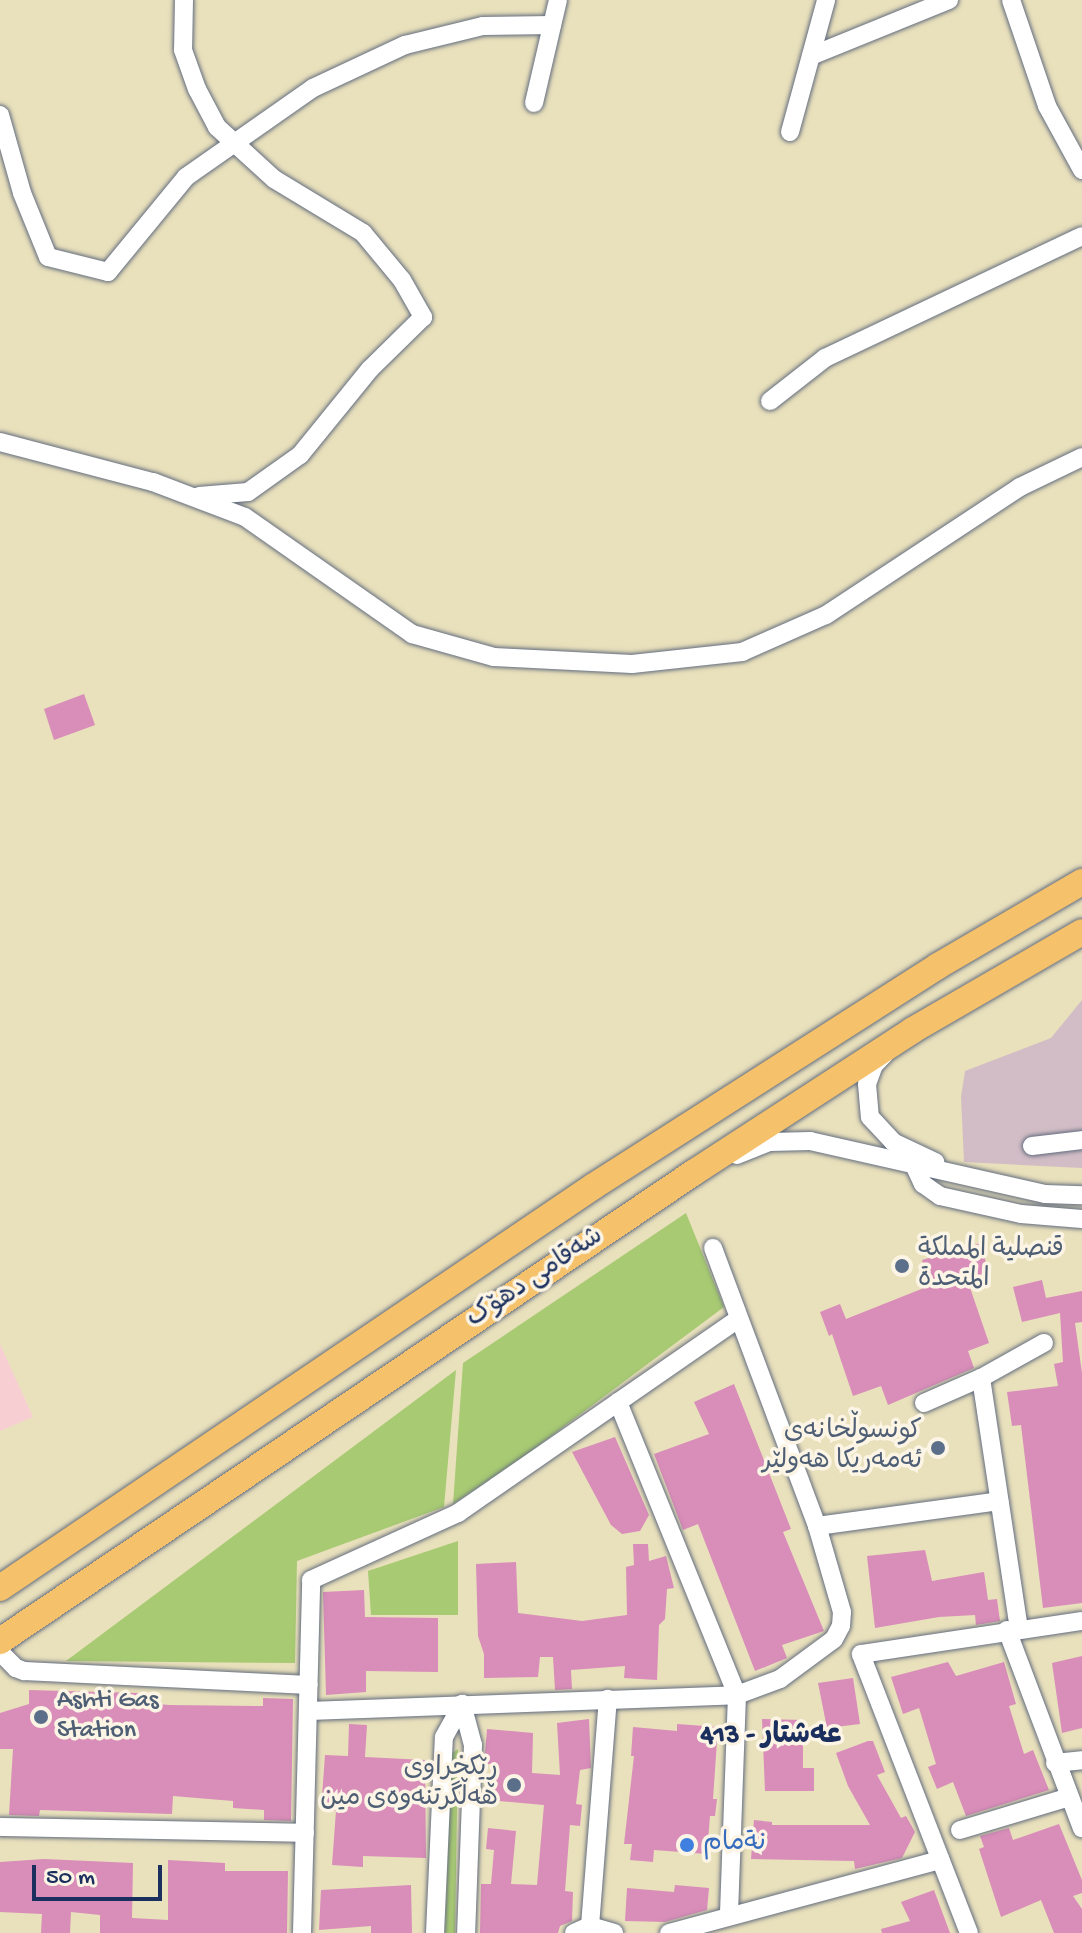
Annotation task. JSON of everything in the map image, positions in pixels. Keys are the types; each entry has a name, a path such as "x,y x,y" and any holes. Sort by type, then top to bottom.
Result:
{"highway":[{"name":"شەقامی دهۆک","path":"0,1588 607,1178 938,966 1082,882"},
{"name":"شەقامی دهۆک","path":"0,1641 693,1173 913,1030 1082,932"},
{"path":"30,1568 54,1603"}],"street":[{"path":"184,0 183,50 217,127 274,179 363,233 402,280 423,317 370,369 300,455 248,492 192,497"},
{"path":"534,103 558,0"},
{"path":"790,132 826,0"},
{"path":"811,56 949,0"},
{"path":"1011,0 1047,106 1082,170"},
{"path":"0,115 22,193 48,257 108,272 186,177 313,88 405,45 483,26 552,25"},
{"path":"770,401 825,358 1082,236"},
{"path":"0,442 153,482 245,517 412,634 494,657 632,664 742,652 826,615 1020,487 1082,457"},
{"path":"913,1030 883,1055 871,1071 866,1091 868,1111 876,1127 893,1142 970,1178"},
{"path":"693,1173 762,1145 794,1139 1045,1194 1082,1195"},
{"path":"1032,1146 1082,1140"},
{"path":"914,1165 923,1184 940,1196 1021,1214 1082,1219"},
{"path":"309,1711 737,1695 780,1679 834,1639 841,1626 839,1597 817,1526 713,1248"},
{"path":"302,1933 311,1580 458,1513 738,1319"},
{"path":"924,1403 981,1378 1044,1343"},
{"path":"981,1378 1013,1629 1055,1763 1082,1828"},
{"path":"618,1402 737,1695 729,1916"},
{"path":"817,1526 999,1501"},
{"path":"969,1933 861,1654 1082,1621"},
{"path":"0,1652 16,1668 34,1673 309,1685"},
{"path":"608,1699 582,1930 614,1933"},
{"path":"435,1933 444,1737 462,1704"},
{"path":"462,1704 473,1745 466,1933"},
{"path":"1055,1763 1082,1760"},
{"path":"960,1830 1069,1797"},
{"path":"0,1827 305,1833"},
{"path":"669,1933 940,1860"}],"shaded area":[{"path":"1082,1000 1082,1168 964,1162 961,1097 965,1071 1051,1038"},
{"path":"0,1344 33,1417 0,1431"}],"green space":[{"path":"686,1213 724,1307 527,1454 453,1504 463,1363"},
{"path":"456,1370 444,1507 297,1561 295,1663 66,1661"},
{"path":"458,1541 458,1615 371,1615 368,1571"},
{"path":"458,1749 455,1933 445,1933 452,1753"}],"building":[{"path":"84,694 95,725 54,740 44,709"},
{"path":"980,1243 989,1272 967,1279 989,1343 968,1351 974,1368 888,1405 881,1386 853,1396 832,1334 829,1336 820,1312 840,1304 846,1319 929,1286 922,1260"},
{"path":"1042,1280 1046,1298 1082,1291 1082,1322 1075,1323 1082,1373 1082,1603 1043,1608 1021,1425 1012,1426 1007,1392 1058,1386 1054,1364 1063,1362 1060,1313 1022,1322 1013,1287"},
{"path":"734,1384 791,1529 783,1532 824,1631 782,1645 787,1658 755,1671 698,1524 683,1530 654,1454 709,1434 694,1402"},
{"path":"615,1437 649,1515 640,1531 622,1534 611,1525 572,1452"},
{"path":"633,1544 648,1544 649,1561 666,1556 674,1588 667,1589 665,1619 659,1625 657,1680 624,1678 625,1666 571,1670 572,1689 555,1690 553,1657 540,1657 538,1677 484,1678 484,1654 478,1636 476,1564 516,1562 518,1613 582,1621 627,1615 626,1567 634,1565"},
{"path":"925,1550 932,1581 984,1572 988,1600 997,1599 1000,1621 976,1625 975,1615 939,1617 875,1628 867,1556"},
{"path":"364,1590 365,1617 438,1618 438,1672 366,1671 366,1692 326,1695 323,1592"},
{"path":"1082,1656 1082,1728 1062,1733 1052,1663"},
{"path":"948,1662 956,1676 1004,1662 1016,1704 1009,1706 1024,1754 1033,1750 1049,1790 966,1816 953,1782 937,1789 928,1767 936,1764 919,1708 903,1714 891,1677"},
{"path":"853,1678 860,1724 827,1728 818,1683"},
{"path":"29,1690 138,1693 137,1702 169,1705 263,1706 263,1698 293,1699 291,1821 264,1820 264,1810 233,1808 233,1801 173,1796 172,1814 40,1810 39,1816 9,1815 13,1749 0,1749 0,1713 29,1704"},
{"path":"589,1719 591,1768 580,1770 576,1804 582,1805 580,1826 570,1825 565,1891 573,1892 572,1921 560,1926 558,1933 480,1933 481,1884 491,1884 494,1850 486,1849 488,1828 516,1831 511,1884 537,1885 544,1805 488,1800 491,1764 484,1764 487,1729 533,1733 532,1773 560,1775 557,1723"},
{"path":"762,1719 803,1720 803,1768 814,1768 814,1791 765,1791"},
{"path":"349,1724 367,1725 365,1757 425,1760 426,1858 363,1856 363,1867 332,1865 336,1811 321,1810 325,1755 348,1756"},
{"path":"677,1724 718,1727 713,1799 717,1799 715,1816 710,1816 707,1854 654,1850 653,1862 630,1860 632,1844 624,1844 634,1756 631,1756 633,1727 677,1731"},
{"path":"873,1741 885,1772 877,1775 901,1818 906,1816 915,1832 902,1858 855,1869 854,1861 751,1859 754,1820 772,1822 772,1825 870,1825 848,1786 836,1753"},
{"path":"1059,1824 1082,1880 1082,1893 1073,1896 1082,1909 1082,1933 1054,1933 1041,1900 1001,1917 979,1849 984,1847 980,1836 1009,1828 1013,1840"},
{"path":"44,1859 133,1863 132,1918 168,1920 168,1860 225,1863 225,1871 288,1871 287,1933 100,1933 100,1915 71,1912 70,1933 41,1933 42,1914 0,1912 0,1862"},
{"path":"411,1885 412,1933 371,1933 371,1926 319,1930 321,1890"},
{"path":"675,1885 709,1888 707,1910 665,1922 625,1921 627,1888 674,1892"},
{"path":"934,1890 950,1933 882,1933 881,1929 910,1921 901,1902"}],"place":[{"name":"قنصلية المملكة المتحدة","path":"902,1266"},
{"name":"کونسوڵخانەی ئەمەریکا هەولێر","path":"938,1448"},
{"name":"Ashti Gas Station","path":"41,1717"},
{"name":"ڕێکخراوی هەڵگرتنەوەی مین","path":"514,1785"},
{"name":"نةمام","path":"687,1845"}],"district":[{"name":"عه‌شتار - 413","path":"771,1737"}]}
